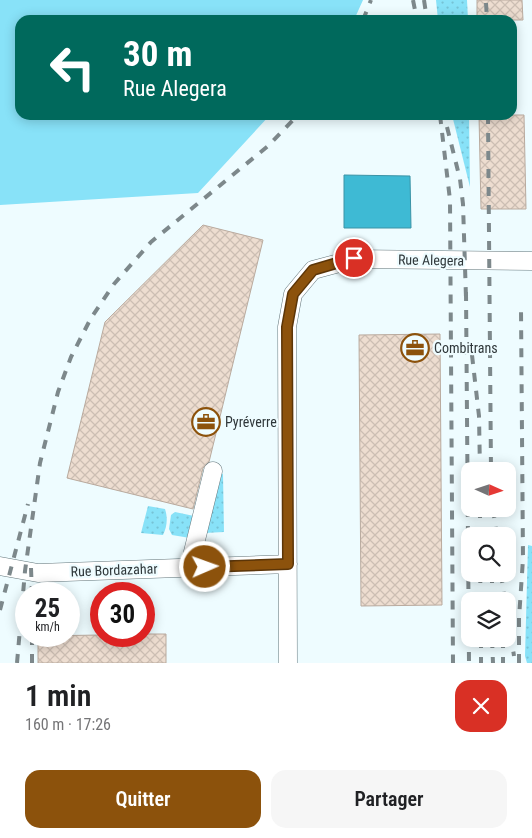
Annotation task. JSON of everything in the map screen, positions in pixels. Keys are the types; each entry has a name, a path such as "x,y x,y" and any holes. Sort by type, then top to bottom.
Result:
{"street":[{"name":"Rue Alegera","path":"288,663 287,327 293,294 313,270 354,258 532,261"},
{"path":"189,568 213,471"},
{"name":"Rue Bordazahar","path":"0,566 38,573 288,564"}],"shaded area":[{"path":"0,0 363,0 356,15 15,15 15,120 265,120 198,193 0,205"},
{"path":"436,0 467,0 468,15 438,15"},
{"path":"453,120 469,120 470,187"},
{"path":"344,175 410,176 411,228 344,228"},
{"path":"218,472 223,474 224,532 204,533"},
{"path":"148,506 165,509 167,522 163,535 141,533"},
{"path":"175,512 194,516 190,538 172,535 169,529 171,515"},
{"path":"528,545 532,546 532,663 527,663 525,656"}],"building":[{"path":"477,0 522,0 523,20 517,20 517,15 477,15"},
{"path":"517,115 524,115 526,209 481,209 479,120 517,120"},
{"path":"203,225 263,240 209,462 203,468 193,509 67,478 105,322"},
{"path":"440,334 442,605 361,606 359,335"},
{"path":"155,634 166,634 166,663 38,663 38,647 80,647 80,635 90,635 90,647 155,647"}],"railway":[{"path":"365,15 371,0"},
{"path":"413,0 416,15"},
{"path":"424,0 426,15"},
{"path":"486,3 487,15"},
{"path":"17,663 25,571 40,463 58,392 71,357 91,318 114,284 151,242 268,146 293,120"},
{"path":"441,120 450,200 453,663"},
{"path":"488,120 491,462"},
{"path":"447,127 460,179 463,204 466,298"},
{"path":"466,292 469,663"},
{"path":"519,663 519,618 523,559 521,309"},
{"path":"472,355 479,416 480,462"},
{"path":"0,610 28,504"},
{"path":"480,518 480,527"},
{"path":"494,518 496,527"},
{"path":"31,568 32,582"},
{"path":"480,582 481,592"},
{"path":"492,582 492,592"},
{"path":"502,582 504,592"},
{"path":"32,647 32,663"},
{"path":"481,647 481,663"},
{"path":"492,647 493,663"},
{"path":"503,647 503,663"},
{"path":"513,647 514,656"}],"place":[{"name":"Combitrans","path":"415,348"},
{"name":"Pyréverre","path":"206,422"}],"route":[{"path":"205,567 288,564 287,327 293,294 313,270 354,258"}]}
